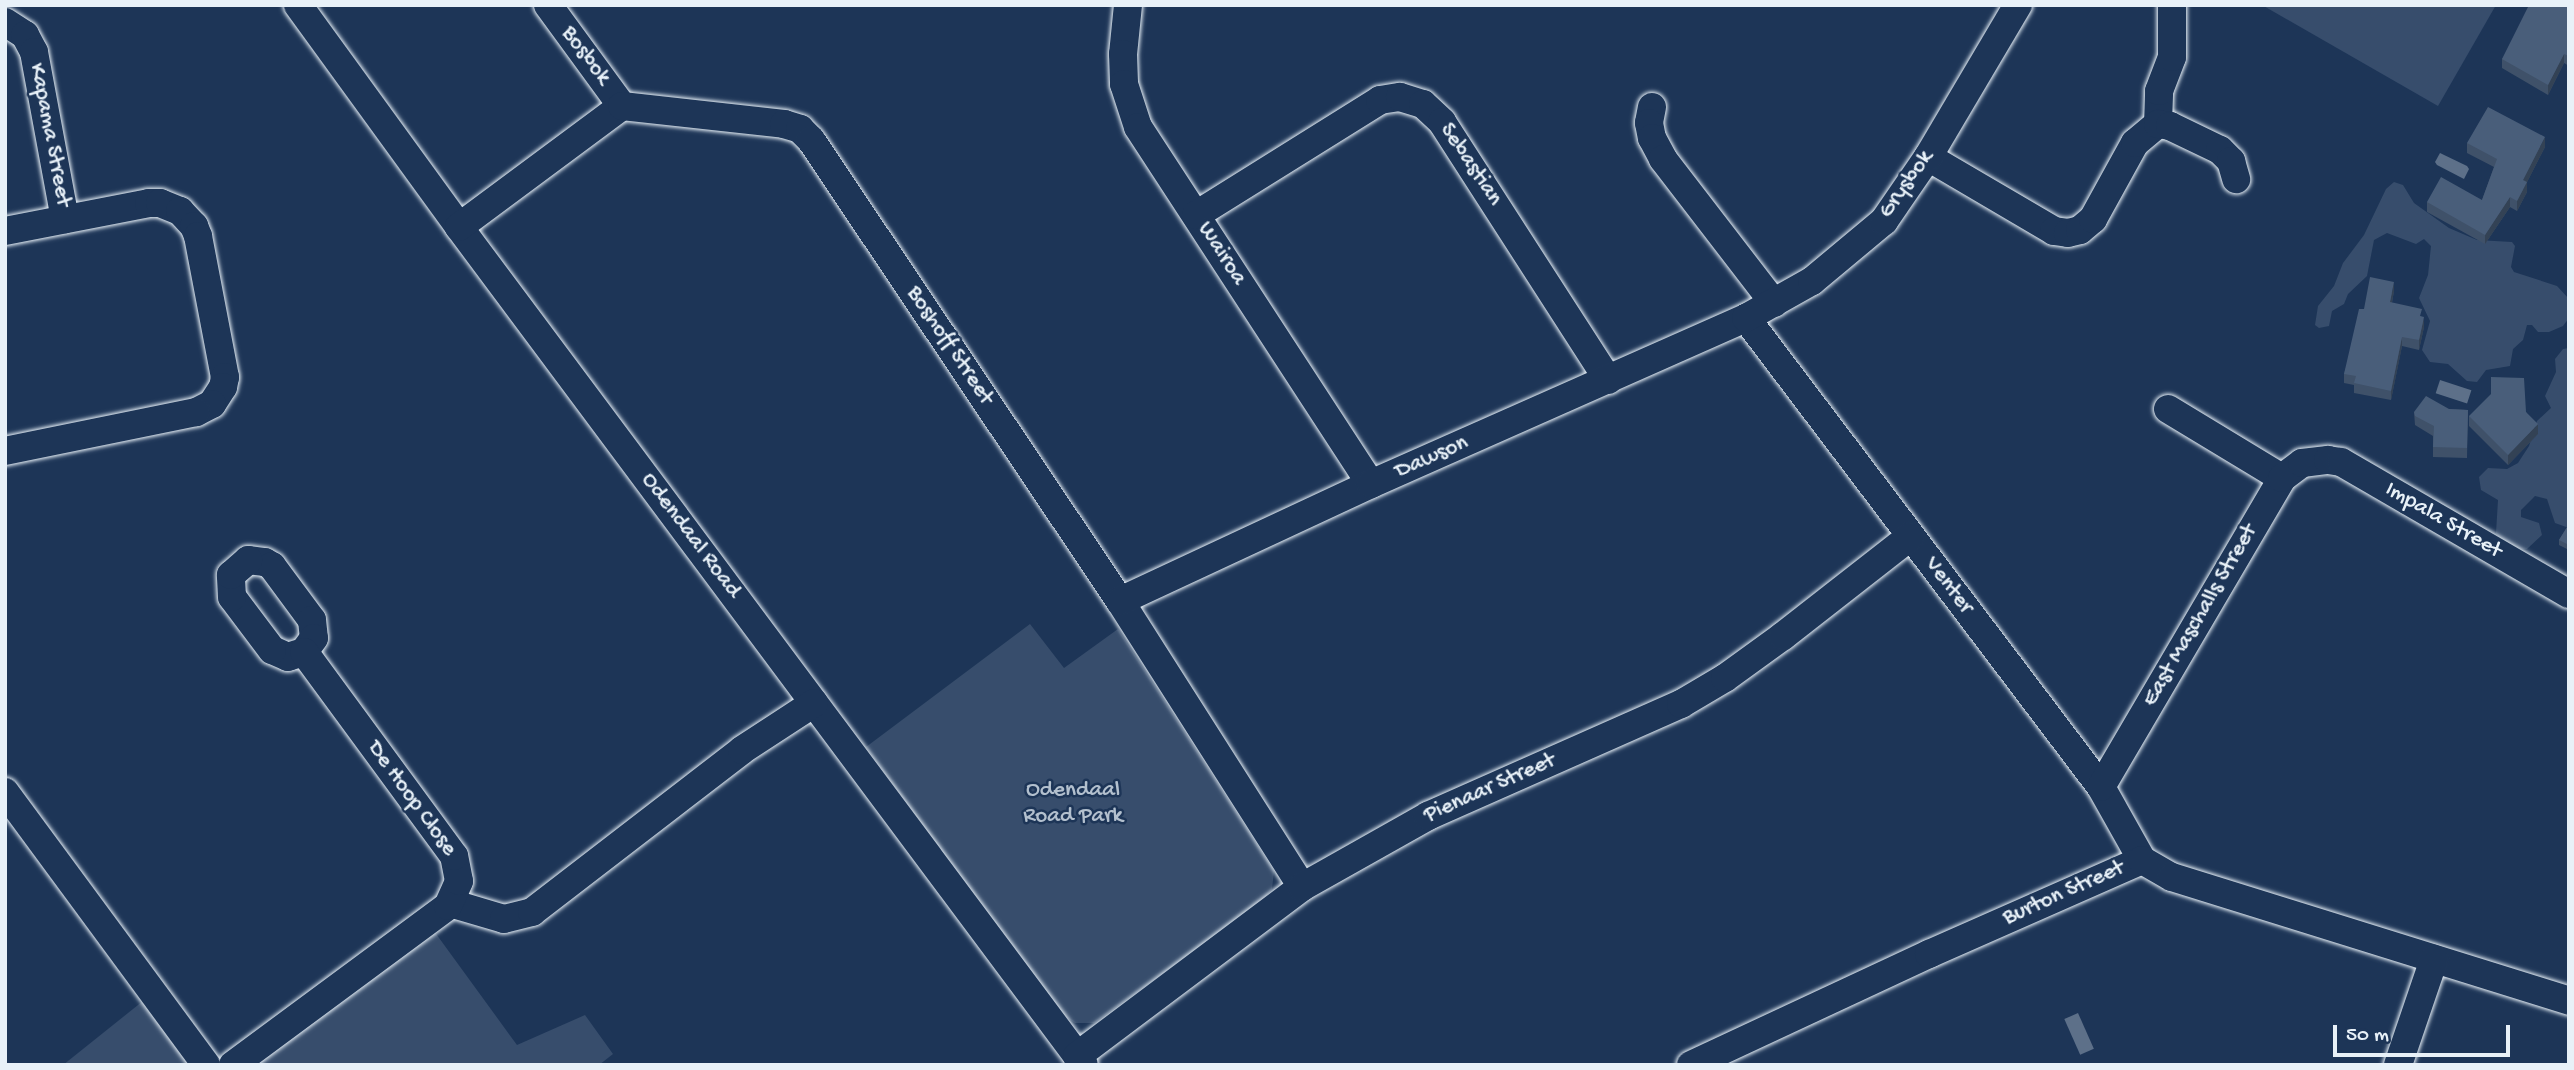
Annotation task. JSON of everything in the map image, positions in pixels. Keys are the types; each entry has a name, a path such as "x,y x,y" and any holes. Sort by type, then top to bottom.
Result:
{"street":[{"name":"Odendaal Road","path":"298,5 459,227 1081,1060"},
{"name":"Bosbok","path":"548,5 622,106"},
{"name":"Wairoa","path":"1128,5 1123,61 1127,99 1138,127 1371,484"},
{"name":"Grysbok","path":"1746,318 1812,281 1884,222 1928,157 2018,5"},
{"path":"1928,157 2054,231 2068,233 2080,230 2093,219 2135,143 2158,124 2159,91 2172,57 2172,5"},
{"name":"Kapama Street","path":"5,22 25,35 34,52 65,219"},
{"name":"Sebastian","path":"1196,215 1380,100 1400,97 1423,104 1442,122 1608,380"},
{"path":"459,227 622,106"},
{"name":"Boshoff Street","path":"622,106 784,124 800,130 811,140 1120,600 1302,887"},
{"path":"1652,107 1651,130 1663,159 1774,303"},
{"path":"2158,124 2170,126 2220,150 2231,161 2236,179"},
{"path":"5,231 149,203 171,206 188,218 198,236 224,367 223,387 212,404 196,412 5,451"},
{"name":"Dawson","path":"1120,600 1371,484 1746,318"},
{"name":"Venter","path":"1746,318 2101,787 2142,860"},
{"path":"2168,409 2282,478"},
{"name":"Impala Street","path":"2282,478 2291,469 2315,460 2328,460 2352,468 2569,594"},
{"name":"East Maschalls Street","path":"2101,787 2282,478"},
{"name":"Pienaar Street","path":"1081,1060 1302,887 1428,816 1681,704 1725,678 1783,636 1911,536"},
{"name":"De Hoop Close","path":"304,652 454,856 459,881 450,903"},
{"path":"233,1065 450,903 504,919 532,912 742,750 814,703"},
{"path":"5,792 206,1065"},
{"name":"Burton Street","path":"1691,1065 1928,954 2142,860 2172,877 2569,1001"},
{"path":"2398,1065 2434,959"}],"green space":[{"path":"2262,5 2496,5 2438,106"},
{"path":"2394,182 2403,185 2414,203 2449,228 2477,240 2512,242 2515,246 2511,267 2514,272 2557,286 2569,299 2569,318 2563,326 2549,332 2538,332 2532,325 2527,325 2523,340 2513,349 2510,366 2486,370 2477,382 2467,381 2448,364 2430,362 2422,350 2430,321 2419,298 2428,275 2431,246 2424,239 2416,244 2387,233 2374,240 2367,276 2348,294 2344,304 2332,311 2329,326 2319,328 2315,325 2318,306 2334,286 2343,263 2364,235 2386,189"},
{"path":"2569,348 2569,528 2555,523 2547,499 2535,496 2521,510 2521,517 2539,523 2542,535 2527,549 2508,548 2496,533 2498,500 2481,490 2479,477 2488,468 2507,469 2518,463 2529,446 2537,421 2551,408 2545,396 2556,372 2555,359 2563,349"},
{"name":"Odendaal Road Park","path":"1030,624 1064,668 1118,629 1274,871 1272,889 1260,903 1094,1023 1075,1023 1059,1012 866,747"},
{"path":"434,931 517,1045 585,1015 613,1054 599,1065 254,1065"},
{"path":"143,1001 190,1065 63,1065"}],"shaded area":[{"path":"2440,153 2467,166 2469,169 2464,179 2437,165 2435,162"},
{"path":"2440,380 2471,390 2467,404 2436,393"},
{"path":"2078,1013 2094,1049 2080,1055 2064,1019"}],"building":[{"path":"2529,5 2569,5 2569,56 2564,54 2548,85 2502,59"},
{"path":"2488,107 2545,137 2523,180 2527,182 2517,201 2510,197 2485,235 2427,202 2441,177 2482,200 2497,159 2467,143"},
{"path":"2370,277 2394,282 2390,302 2422,309 2420,316 2424,317 2419,340 2402,337 2391,391 2354,383 2356,376 2344,374 2359,309 2364,309"},
{"path":"2491,377 2524,378 2526,412 2538,424 2508,455 2469,416 2491,394"},
{"path":"2426,396 2449,409 2468,410 2467,448 2433,447 2434,426 2415,416 2414,412"},
{"path":"2569,524 2569,545 2559,540"}]}
